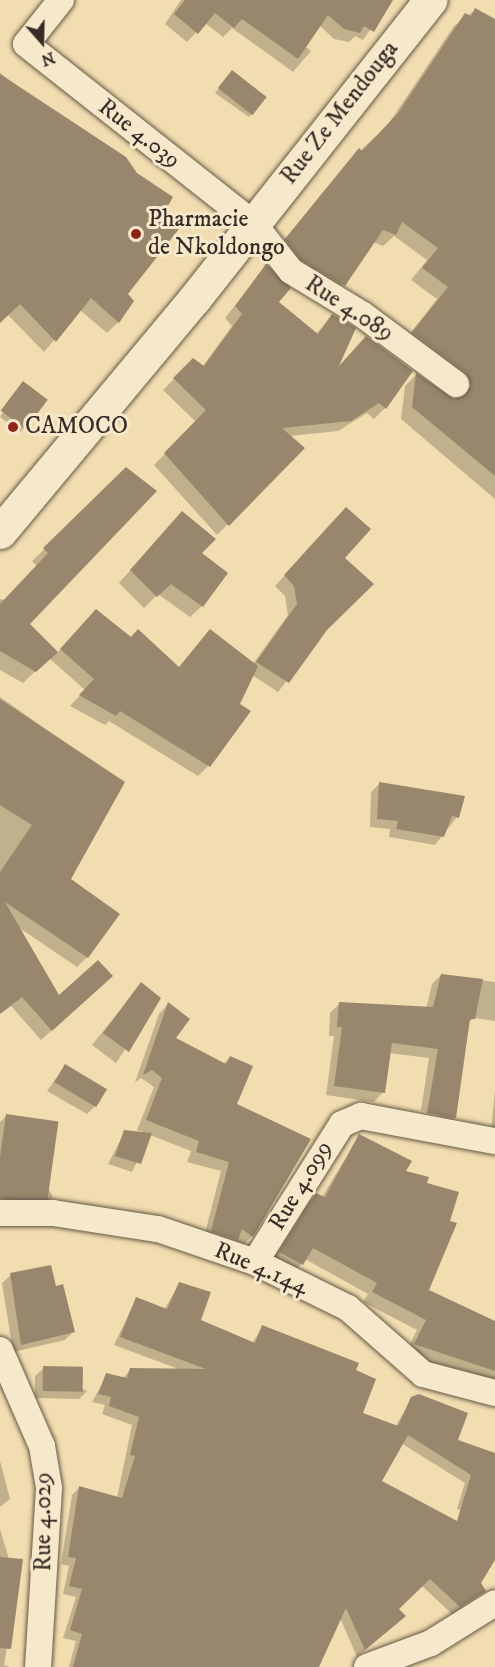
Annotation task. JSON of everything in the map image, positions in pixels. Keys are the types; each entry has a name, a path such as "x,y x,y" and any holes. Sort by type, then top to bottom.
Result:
{"main road":[{"name":"Rue Ze Mendouga","path":"0,532 253,223 429,0"}],"street":[{"name":"Rue 4.039","path":"61,0 26,44 253,223"},
{"name":"Rue 4.089","path":"253,223 291,271 363,315 456,384"},
{"name":"Rue 4.099","path":"255,1262 342,1124 361,1116 495,1141"},
{"name":"Rue 4.144","path":"0,1213 54,1213 158,1229 255,1262 348,1308 423,1374 495,1394"},
{"name":"Rue 4.029","path":"0,1350 42,1446 49,1488 38,1667"},
{"path":"367,1667 431,1643 495,1603"}],"building":[{"path":"185,0 393,0 374,32 364,26 360,33 344,29 328,15 298,59 242,19 234,28 215,13 198,34 174,14"},
{"path":"475,8 495,19 495,476 412,407 416,373 454,399 471,386 465,372 412,332 448,287 422,268 438,248 402,222 396,235 383,230 345,286 301,260 285,239 359,148 362,151 398,113 465,13 471,16"},
{"path":"232,70 267,97 253,115 218,88"},
{"path":"0,74 126,157 137,173 173,197 165,211 182,225 128,294 134,301 119,323 91,298 56,342 20,304 0,323"},
{"path":"266,264 291,288 279,302 318,334 332,314 356,328 339,366 366,336 413,371 386,409 379,403 351,421 282,428 305,448 229,526 164,453 206,410 173,378 193,358 204,366 242,314 235,306"},
{"path":"23,381 48,400 25,429 1,411"},
{"path":"126,467 157,491 30,624 58,652 36,672 0,651 0,604 48,553 43,548"},
{"path":"346,507 371,529 345,558 374,584 327,630 289,683 256,662 297,604 294,586 284,575"},
{"path":"182,511 216,539 202,553 228,573 203,607 171,584 157,597 130,570"},
{"path":"96,609 131,637 138,629 179,667 210,629 258,666 240,704 251,711 210,767 120,711 116,716 79,695 94,679 60,649"},
{"path":"0,699 125,782 71,879 120,914 88,958 5,902 59,995 98,960 113,976 52,1031 22,997 0,1014 0,872 32,825 0,805"},
{"path":"379,782 465,796 459,818 452,816 444,837 396,829 398,821 377,819"},
{"path":"441,974 483,979 475,1019 470,1019 456,1118 427,1113 438,1049 392,1043 385,1093 334,1086 342,1027 337,1027 339,1002 433,1007"},
{"path":"141,982 161,998 129,1052 103,1033"},
{"path":"168,1002 190,1019 176,1038 226,1064 230,1056 253,1066 237,1104 311,1139 253,1237 242,1229 238,1240 211,1231 229,1162 196,1152 199,1141 146,1120 162,1078 152,1070 143,1075"},
{"path":"65,1064 107,1089 96,1107 54,1082"},
{"path":"6,1114 58,1121 47,1205 0,1198 0,1157"},
{"path":"124,1130 152,1133 141,1164 115,1156"},
{"path":"359,1134 412,1161 406,1171 429,1177 427,1183 459,1192 450,1221 457,1223 429,1290 495,1321 495,1371 414,1344 426,1320 372,1292 377,1283 313,1248 303,1265 279,1252 316,1193 325,1197"},
{"path":"51,1265 56,1286 63,1284 75,1332 21,1345 10,1273"},
{"path":"179,1282 211,1292 201,1320 255,1343 262,1325 359,1363 356,1370 376,1379 363,1413 398,1426 411,1397 419,1394 468,1413 458,1440 495,1453 495,1560 481,1583 486,1591 460,1607 430,1579 399,1609 406,1616 365,1650 346,1608 319,1667 73,1667 82,1634 70,1630 82,1589 69,1586 76,1558 68,1557 79,1486 122,1498 135,1456 130,1455 139,1417 109,1406 111,1397 98,1394 106,1373 127,1378 130,1368 206,1369 120,1337 136,1297 167,1309","holes":["408,1435 471,1475 457,1521 382,1481"]},
{"path":"43,1366 83,1367 83,1392 43,1391"},
{"path":"0,1557 23,1559 11,1649 0,1648"}],"place":[{"name":"Pharmacie de Nkoldongo","path":"136,234"},
{"name":"CAMOCO","path":"13,427"}]}
